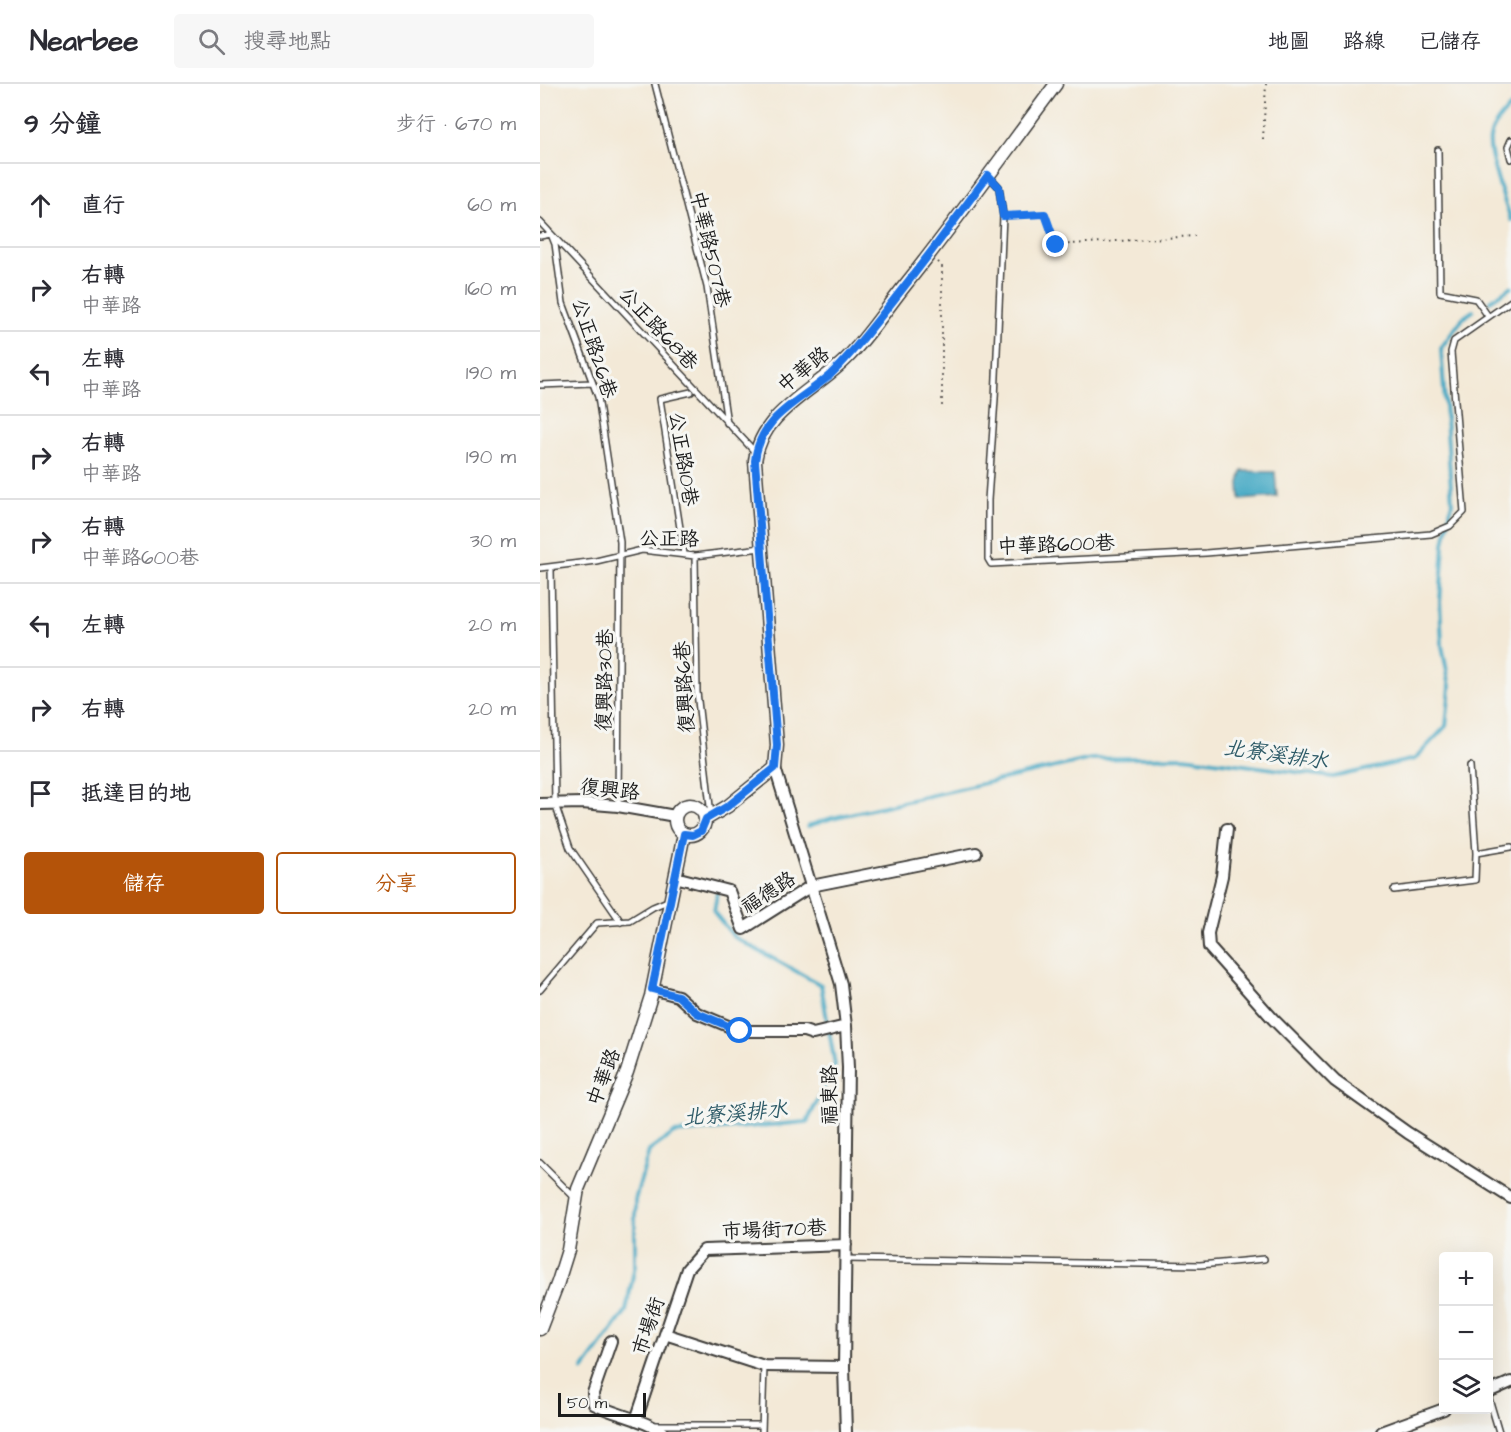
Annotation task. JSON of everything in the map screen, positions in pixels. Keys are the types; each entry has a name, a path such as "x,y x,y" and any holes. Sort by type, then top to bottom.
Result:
{"street":[{"name":"中華路","path":"775,768 777,745 756,453 765,430 788,405 828,377 849,357 930,254 1056,84"},
{"path":"708,818 694,806 682,807 675,816 676,826 684,834 693,835 701,831 708,818 728,806 775,768"},
{"name":"福東路","path":"775,768 841,984 846,1026 848,1068 844,1367 846,1432"},
{"name":"復興路","path":"540,804 582,803 618,806 675,816"},
{"path":"1227,829 1222,876 1208,933 1209,947 1273,1019 1335,1081 1408,1133 1511,1198"},
{"name":"中華路","path":"540,1328 568,1250 578,1189 627,1072 652,989 684,834"},
{"name":"福德路","path":"675,877 729,891 743,929 811,886 976,853"},
{"path":"652,989 678,996 697,1013 740,1031 804,1030 813,1034 846,1026"},
{"name":"市場街70巷","path":"704,1250 846,1245"},
{"name":"市場街","path":"636,1420 687,1269 704,1250"},
{"path":"664,1334 764,1366 844,1367"},
{"name":"市場街","path":"610,1341 593,1393 594,1404 605,1410 652,1425 662,1432"},
{"path":"1493,1391 1511,1382"},
{"path":"1381,1432 1439,1410"}],"lane":[{"name":"中華路507巷","path":"655,84 707,287 727,423"},
{"path":"1511,140 1508,147 1511,159"},
{"path":"1438,150 1440,292 1476,299 1488,316 1511,301"},
{"name":"中華路600巷","path":"988,175 999,187 1003,216 988,500 988,559 991,564 1230,551 1431,534 1450,526 1464,512 1451,352 1454,341 1488,316"},
{"name":"公正路68巷","path":"540,222 756,453"},
{"path":"540,236 551,234"},
{"name":"公正路26巷","path":"551,234 555,244 563,303 598,397 621,554"},
{"path":"540,385 592,383"},
{"name":"公正路10巷","path":"684,554 660,399 691,392"},
{"name":"公正路","path":"540,568 596,561 642,550 695,556 762,548"},
{"name":"復興路30巷","path":"618,806 621,554"},
{"name":"復興路6巷","path":"695,556 697,692 708,818"},
{"path":"551,568 555,804 570,848 621,922"},
{"path":"1394,890 1475,880 1476,853 1470,765"},
{"path":"1476,853 1511,847"},
{"path":"541,988 597,923 630,921 670,900"},
{"path":"540,1163 576,1199"},
{"path":"846,1259 1200,1265 1264,1259"},
{"path":"762,1432 764,1366"},
{"path":"1493,1411 1499,1432"},
{"name":"市場街","path":"652,1425 762,1425"}],"path":[{"path":"1263,139 1266,84"},
{"path":"1003,216 1045,214 1056,245 1195,236"},
{"path":"930,254 942,266 942,406"}],"water":[{"path":"1242,471 1275,472 1277,497 1240,500 1239,483"}],"waterway":[{"name":"北寮溪排水","path":"1511,107 1495,125 1490,138 1491,155 1511,220"},
{"name":"北寮溪排水","path":"1490,301 1511,287"},
{"name":"北寮溪排水","path":"808,826 832,818 1091,759 1184,757 1333,777 1415,759 1446,726 1450,687 1442,646 1440,602 1444,544 1452,502 1441,348 1463,318 1473,311"},
{"name":"北寮溪排水","path":"583,1370 626,1311 635,1265 635,1200 649,1151 674,1133 807,1122 835,1065 821,985 734,937 714,912 717,893"}],"route":[{"path":"740,1031 697,1013 678,996 652,989 684,834 693,835 701,831 706,819 728,806 775,768 777,745 755,461 765,430 788,405 828,377 849,357 930,254 988,175 999,187 1003,216 1045,214 1056,245"}]}
